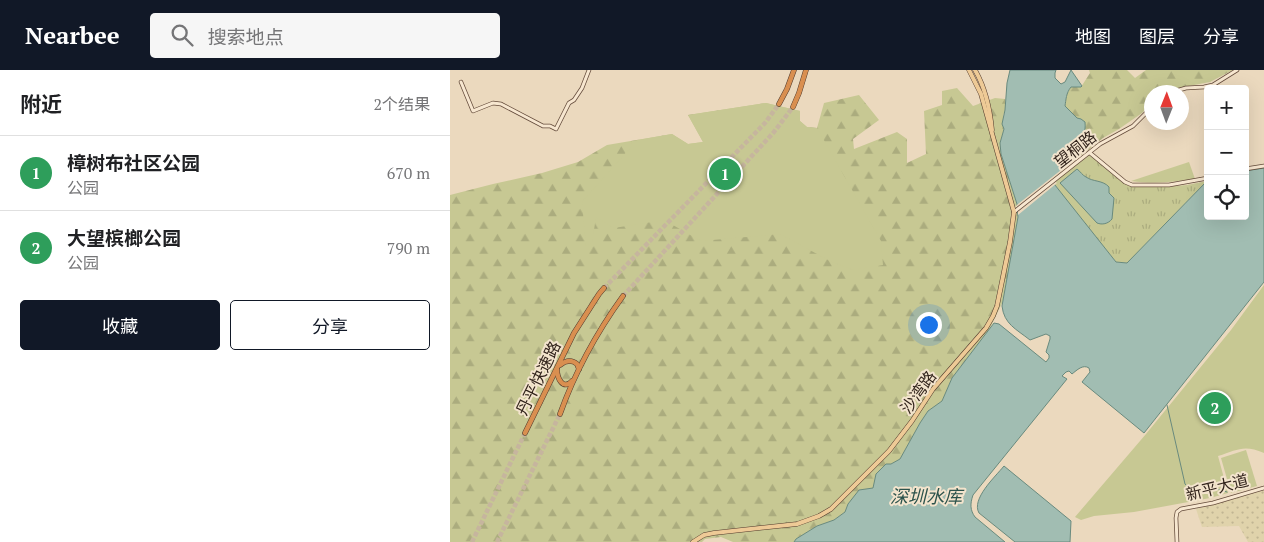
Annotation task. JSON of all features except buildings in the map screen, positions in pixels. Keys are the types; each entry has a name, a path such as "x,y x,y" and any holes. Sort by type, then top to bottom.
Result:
{"highway":[{"path":"779,104 793,70"},
{"path":"793,107 808,70"},
{"name":"丹平快速路","path":"525,434 574,333 604,288"},
{"name":"丹平快速路","path":"561,412 584,359 601,327 623,296"},
{"path":"566,361 572,361 578,365 578,372 570,384 562,383 557,378 557,367 566,361"}],"main road":[{"name":"沙湾路","path":"969,70 987,108"},
{"name":"沙湾路","path":"693,542 704,535 714,533 797,524 819,516 831,509 889,451 933,389 980,335 993,316 1000,294 1014,212 992,136 985,92 975,70"}],"street":[{"path":"460,82 473,111 493,103 501,104 543,126 550,126 556,129 569,103 574,100 582,88 589,70"},
{"path":"1189,88 1213,85 1237,70"},
{"name":"望桐路","path":"1014,212 1108,139 1133,126 1144,115"},
{"path":"1090,153 1125,182 1132,185 1169,185 1204,179"},
{"path":"1249,168 1264,166"},
{"name":"新平大道","path":"1177,542 1176,515 1178,511 1220,502 1264,488"}],"shaded area":[{"path":"1264,490 1264,542 1248,542 1239,526 1202,527 1196,509"}],"green space":[{"path":"1089,70 1127,70 1135,78 1146,70 1233,70 1210,82 1189,86 1144,85 1144,111 1103,138 1078,158 1077,154 1073,151 1074,144 1081,138 1077,118 1065,107 1066,97 1071,87 1081,87 1090,73"},
{"path":"957,88 973,106 995,98 1005,99 1004,129 1000,143 1001,154 1017,204 1018,217 1004,299 988,332 952,378 942,401 928,411 900,459 891,464 873,488 848,504 845,512 834,520 817,526 794,542 733,542 721,537 705,539 702,542 450,542 450,195 542,173 578,162 607,145 672,134 688,144 703,142 688,115 766,103 800,111 800,121 807,127 817,128 824,103 859,95 879,120 853,139 854,149 897,132 907,139 907,163 926,154 924,111 942,105 942,91"},
{"path":"766,103 800,111 800,121 807,127 817,128 881,241 883,265 853,270 830,261 780,234 701,241 664,220 614,228 596,217 592,243 586,246 582,202 631,147 632,141 672,134 688,144 703,142 688,115"},
{"path":"1089,154 1129,186 1165,187 1204,182 1204,184 1127,263 1116,262 1050,180"},
{"path":"1189,162 1195,179 1163,182 1131,181"},
{"path":"1264,285 1264,453 1246,448 1218,456 1228,493 1134,512 1094,516 1081,520 1075,517 1231,330"},
{"path":"1246,450 1257,486 1231,493 1221,458"}],"water":[{"path":"1010,70 1056,70 1055,78 1061,84 1065,82 1071,70 1082,86 1071,87 1067,94 1065,106 1077,118 1085,122 1083,134 1074,144 1073,151 1077,154 1078,158 1051,180 1116,262 1127,263 1204,184 1204,220 1249,220 1249,170 1264,168 1264,282 1144,433 1082,382 1090,372 1089,368 1082,367 1072,374 1069,371 1062,376 1067,379 973,495 971,507 975,517 1005,542 794,542 817,526 834,520 845,512 848,504 859,490 873,488 876,474 886,464 891,464 900,459 928,411 942,401 952,378 994,323 999,324 1046,362 1049,358 1046,352 1050,336 1046,334 1030,340 1008,322 1002,306 1018,217 1017,204 1001,154 1000,143 1004,129 1002,124"},
{"path":"1077,169 1089,179 1104,183 1109,187 1109,193 1114,198 1112,219 1109,222 1097,223 1060,183"},
{"name":"深圳水库","path":"1004,466 1071,521 1070,542 1015,542 979,513 977,507 981,495"}],"pier":[{"path":"1080,155 1081,158 1054,180 1057,183 1018,215 1018,208 1015,209 1015,207 1018,204"}],"waterway":[{"path":"1167,405 1185,484 1201,490 1217,489 1227,492"}],"tunnel":[{"path":"604,288 765,123 779,104"},
{"path":"623,296 774,132 793,107"},
{"path":"497,542 560,414"},
{"path":"472,542 525,433"}],"place":[{"name":"樟树布社区公园","path":"725,174"},
{"name":"大望槟榔公园","path":"1215,408"}]}
